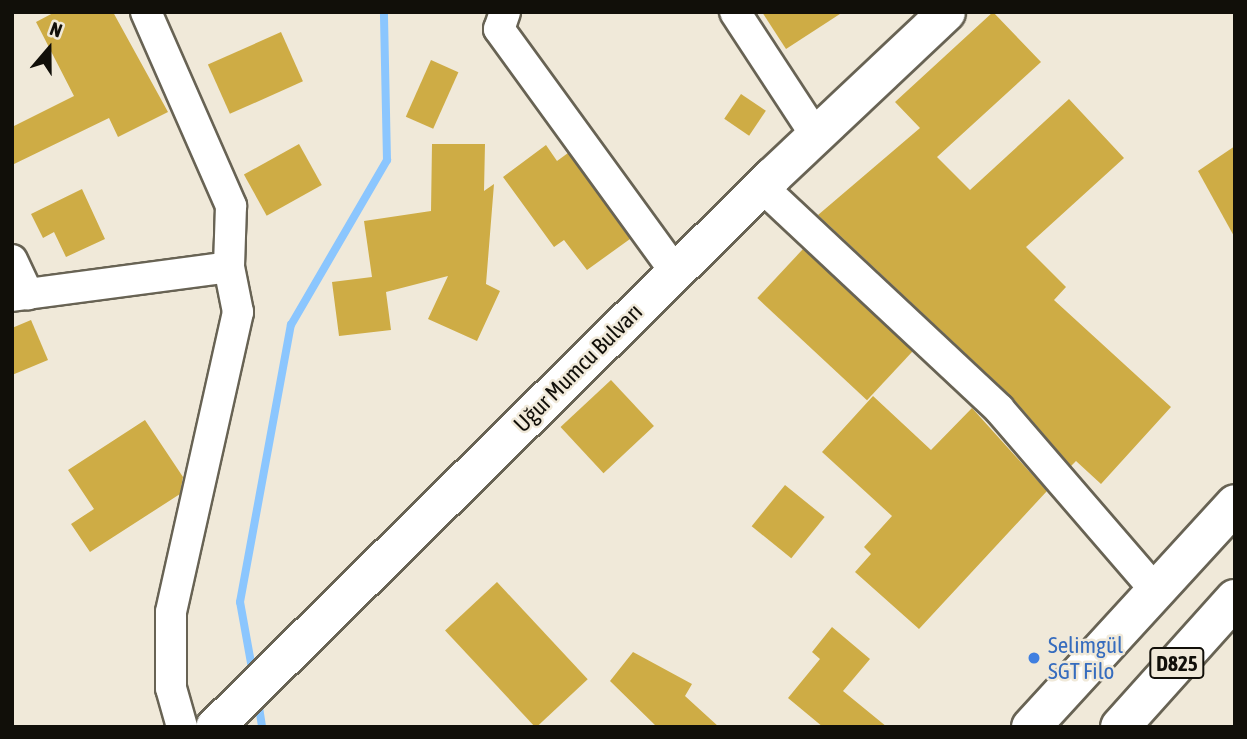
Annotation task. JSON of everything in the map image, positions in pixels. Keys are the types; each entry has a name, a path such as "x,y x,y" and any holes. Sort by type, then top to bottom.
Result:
{"highway":[{"name":"D825","path":"1031,727 1235,504"},
{"name":"D825","path":"1119,727 1235,599"}],"street":[{"path":"146,12 231,206 229,267 238,312 171,612 172,688 182,727"},
{"path":"505,12 499,29 676,271"},
{"path":"734,12 816,136"},
{"name":"Uğur Mumcu Bulvarı","path":"221,720 287,660 761,186 946,12"},
{"path":"761,186 999,409 1156,590"},
{"path":"12,260 20,295 229,267"}],"building":[{"path":"55,12 113,12 168,112 118,137 109,118 12,165 12,127 74,96 36,22"},
{"path":"762,12 843,12 786,49"},
{"path":"993,12 1041,62 937,157 970,190 1069,99 1124,158 1026,247 1066,287 1054,300 1171,407 1101,484 1076,461 1071,466 1011,396 818,215 920,128 895,102"},
{"path":"281,32 303,81 230,114 208,65"},
{"path":"431,60 458,72 433,129 406,117"},
{"path":"741,94 766,111 749,136 724,119"},
{"path":"299,144 322,185 267,216 244,175"},
{"path":"432,144 485,144 484,191 494,184 486,284 500,291 477,341 428,319 448,276 386,292 391,330 339,336 332,282 372,277 364,221 431,211"},
{"path":"546,145 557,161 568,153 630,239 587,270 564,240 554,247 503,177"},
{"path":"1235,146 1235,238 1198,171"},
{"path":"82,189 105,239 66,257 54,232 43,238 31,214"},
{"path":"803,249 913,351 867,400 757,298"},
{"path":"31,320 48,360 12,375 12,328"},
{"path":"611,380 654,426 604,473 561,427"},
{"path":"873,396 931,450 972,408 1047,491 919,629 855,572 871,554 864,547 892,516 822,452"},
{"path":"145,420 183,477 180,494 90,552 71,524 94,509 68,470"},
{"path":"785,485 825,517 791,558 752,526"},
{"path":"497,582 588,679 535,727 445,630"},
{"path":"832,627 870,659 843,691 887,727 823,727 788,698 820,659 812,652"},
{"path":"633,652 692,684 685,696 719,727 657,727 610,681"}],"waterway":[{"path":"253,674 240,602 291,325 387,160 384,12"},
{"path":"258,701 262,727"}],"place":[{"name":"Selimgül SGT Filo","path":"1034,658"}]}
